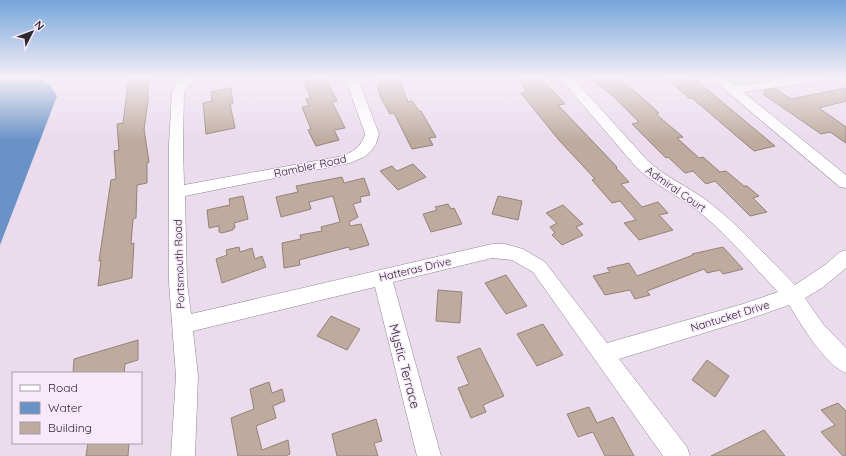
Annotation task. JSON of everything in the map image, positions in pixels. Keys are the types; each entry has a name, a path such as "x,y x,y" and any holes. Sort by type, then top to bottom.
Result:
{"street":[{"name":"Portsmouth Road","path":"178,98 178,284 188,376 183,456"},
{"name":"Rambler Road","path":"177,192 345,160 359,154 367,148 371,141 372,134 358,98"},
{"name":"Admiral Court","path":"584,98 642,164 655,176 700,204 728,229 793,295 816,330 846,363"},
{"path":"742,98 846,183"},
{"path":"831,170 846,168"},
{"name":"Hatteras Drive","path":"182,325 492,251 505,250 529,259 539,267 678,456"},
{"name":"Nantucket Drive","path":"604,354 765,306 793,295 835,270 846,257"},
{"name":"Mystic Terrace","path":"382,277 429,456"}],"water":[{"path":"0,98 56,98 0,245"}],"building":[{"path":"126,98 148,98 144,129 149,162 147,163 147,183 137,185 136,218 133,219 131,244 134,243 132,278 98,286 101,261 99,261 111,180 116,179 114,151 119,150 117,124 123,123"},
{"path":"212,98 232,98 233,104 230,104 235,128 206,134 203,103 212,101"},
{"path":"336,98 337,101 332,102 345,128 334,130 339,140 316,146 308,130 311,129 302,107 309,106 306,99"},
{"path":"381,98 407,98 408,102 412,101 419,111 421,111 436,137 429,138 433,145 412,149 394,113 390,114"},
{"path":"525,98 560,98 565,104 558,105 617,167 616,168 629,182 621,184 642,207 658,202 668,213 659,215 673,230 639,240 624,223 636,220 620,201 612,203 592,180 595,179 558,139"},
{"path":"615,98 643,98 659,113 656,114 683,137 677,138 699,158 703,157 720,172 726,171 759,196 753,198 767,212 750,216 715,181 706,184 693,171 685,173 668,157 666,158 632,124 639,122"},
{"path":"692,98 718,98 775,146 754,151"},
{"path":"769,98 846,98 846,101 819,108 846,127 846,143 830,132 821,134"},
{"path":"413,164 426,177 398,190 380,171 392,166 397,171"},
{"path":"342,177 344,183 364,178 370,195 360,197 361,202 353,204 358,217 349,222 350,226 361,224 369,245 350,250 349,247 299,260 300,265 284,268 282,243 301,239 300,235 322,231 321,227 340,222 333,196 309,202 311,209 281,217 276,197 298,192 296,186"},
{"path":"243,196 248,219 234,223 235,228 233,228 233,230 222,233 219,232 219,226 209,228 207,210 230,205 229,199"},
{"path":"498,196 522,201 518,220 492,214"},
{"path":"448,204 451,209 454,208 462,224 431,232 423,214 437,210 435,207"},
{"path":"563,205 583,224 576,227 583,235 562,245 552,235 555,233 550,227 557,223 546,213"},
{"path":"239,247 240,252 252,248 255,259 262,256 266,267 222,283 216,259 227,255 226,250"},
{"path":"723,247 743,269 723,274 720,270 707,273 704,269 647,291 650,295 635,299 630,290 605,295 593,276 610,272 607,268 629,263 637,276 693,255 692,254"},
{"path":"506,275 527,306 506,314 485,283"},
{"path":"438,290 462,292 460,323 436,321"},
{"path":"331,316 360,329 347,350 317,336"},
{"path":"543,324 563,355 537,366 517,334"},
{"path":"138,340 138,360 125,364 124,372 73,372 74,359"},
{"path":"480,348 504,396 483,405 486,412 471,418 458,388 469,384 457,357"},
{"path":"707,360 729,376 715,397 692,380"},
{"path":"269,382 272,393 282,389 285,401 273,406 276,418 256,426 262,450 288,440 290,454 285,456 238,456 231,418 254,409 250,389"},
{"path":"838,403 846,411 846,456 843,456 821,432 835,425 821,410"},
{"path":"589,407 597,423 613,417 634,456 605,456 593,432 578,437 567,414"},
{"path":"376,419 382,441 374,443 378,456 337,456 332,434"},
{"path":"764,430 785,456 711,456"},
{"path":"88,444 129,444 128,456 86,456"}]}
